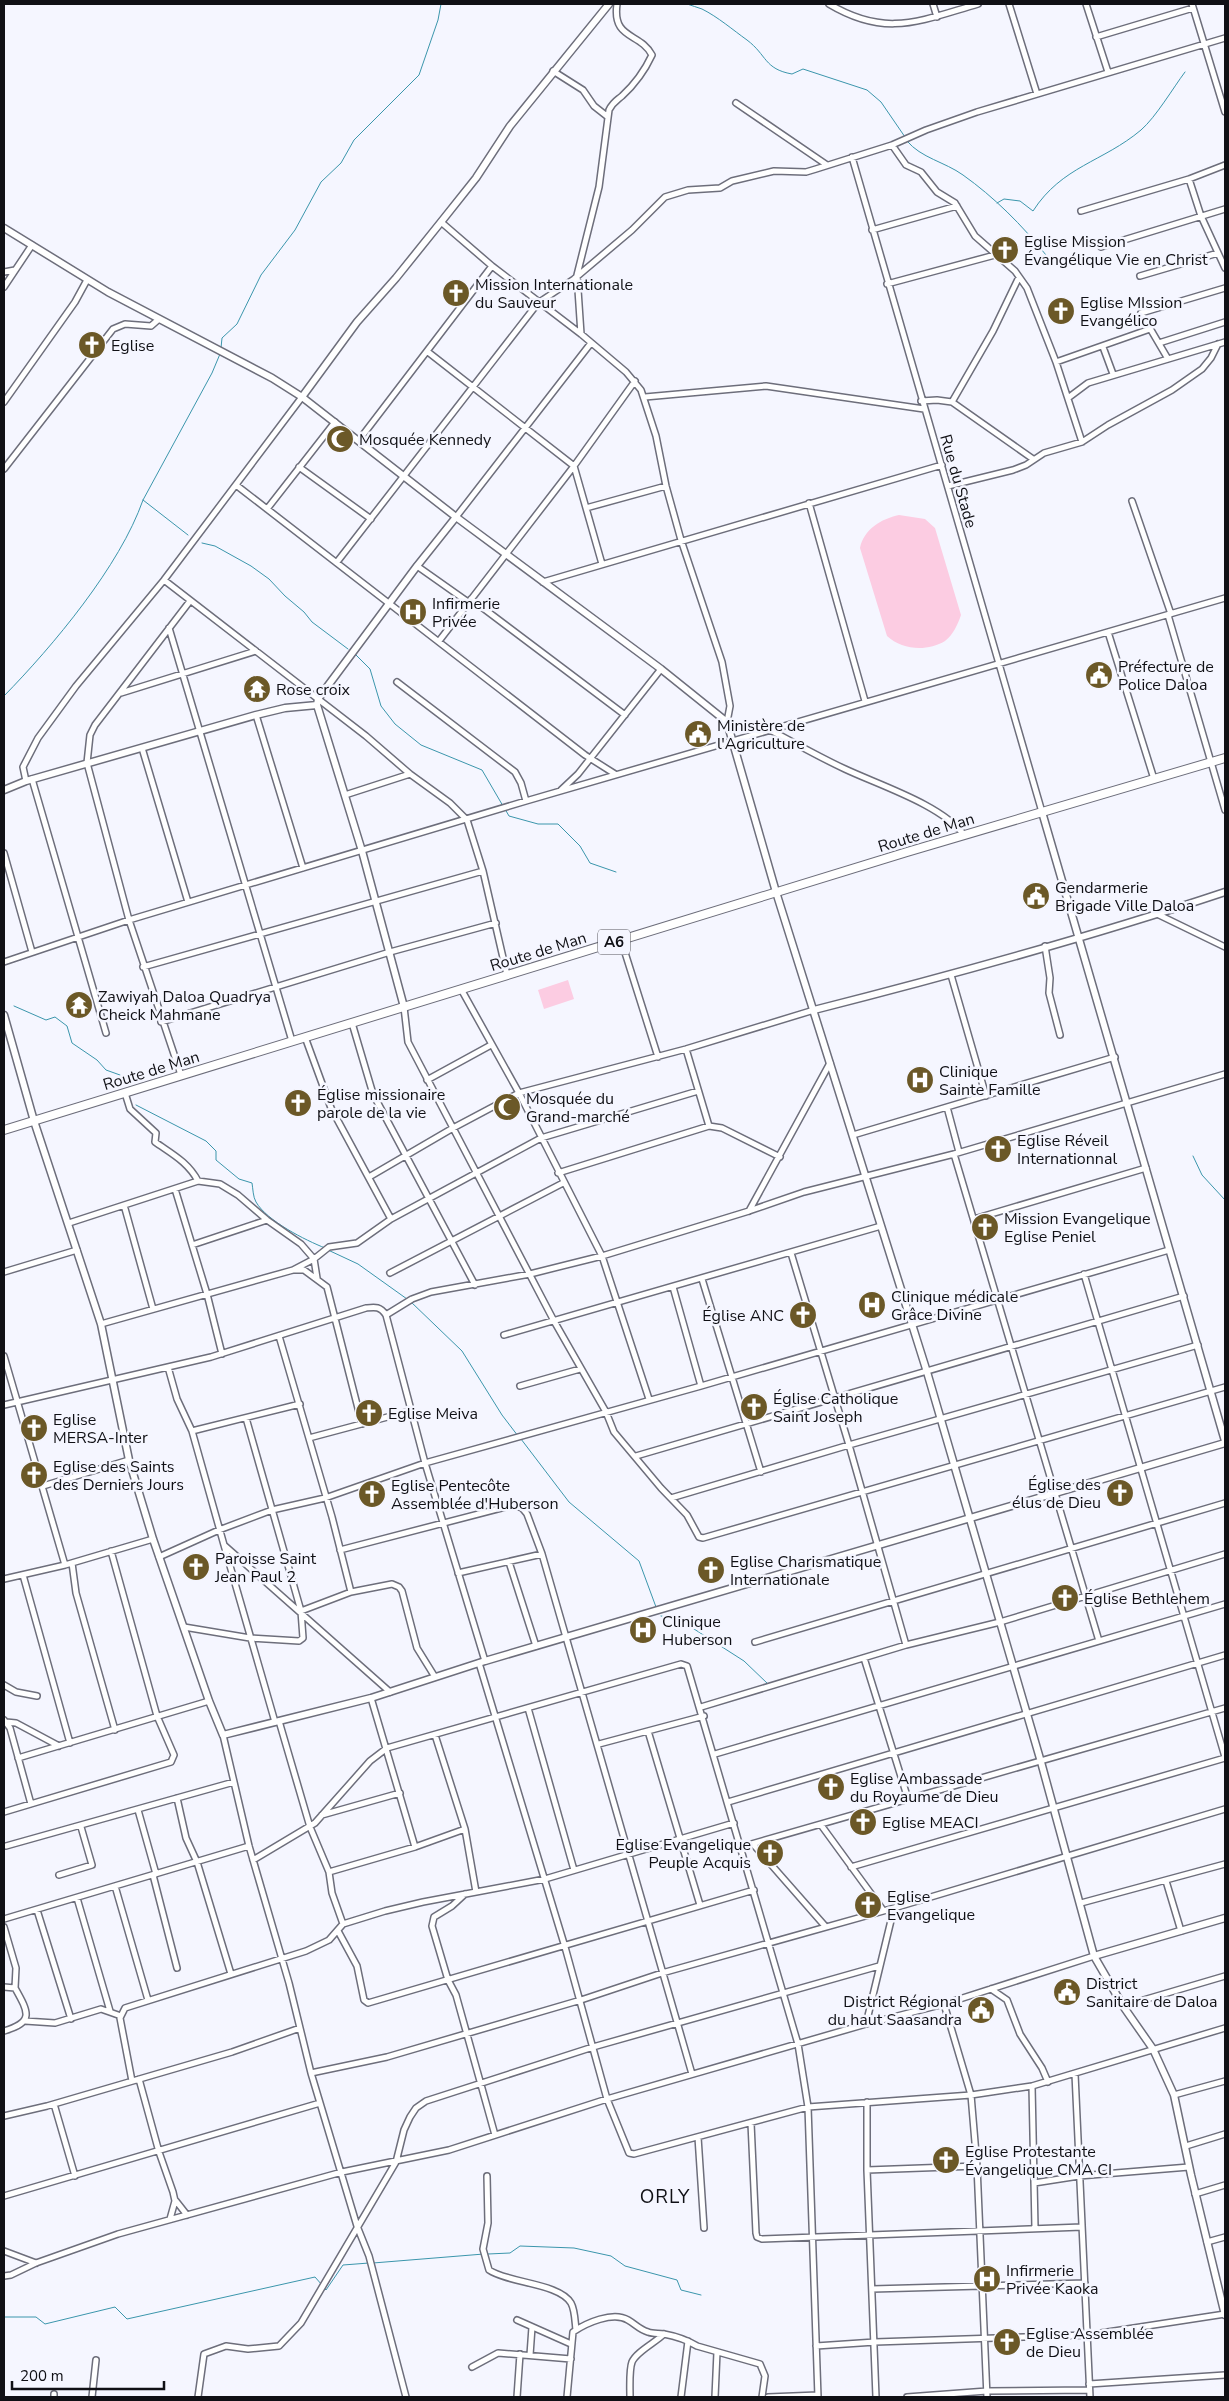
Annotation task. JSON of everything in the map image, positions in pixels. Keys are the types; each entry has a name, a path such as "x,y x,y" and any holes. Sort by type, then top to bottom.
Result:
{"highway":[{"name":"Route de Man","path":"4,1130 776,892 1225,758"}],"street":[{"path":"106,1032 29,780 22,767 38,738 76,686 164,580 357,322 442,222 476,178 510,126 609,4"},
{"path":"581,334 577,275 600,187 608,117 614,101 621,97 640,76 652,55 621,29 617,20 617,4"},
{"path":"829,4 854,18 877,24 903,24 978,4"},
{"path":"933,4 937,16"},
{"path":"1010,4 1038,94"},
{"path":"1086,4 1108,72"},
{"path":"1096,37 1193,6 1225,112"},
{"path":"337,562 538,303 570,282 632,230 665,197 675,192 710,190 751,175 774,171 806,172 892,145 926,130 1038,94 1225,38"},
{"path":"553,71 583,90 594,106 608,117"},
{"path":"736,103 827,165"},
{"path":"892,145 906,166 921,172 937,192 955,203 974,236 1019,277 1027,288 1056,362 1082,442"},
{"name":"Rue du Stade","path":"852,157 1042,812"},
{"path":"1081,212 1189,179 1225,164"},
{"path":"1189,179 1202,216 1225,268"},
{"path":"872,230 957,206"},
{"path":"1101,247 1225,209"},
{"path":"442,222 492,266 592,343 635,381 645,397 681,540 722,662 730,706 727,722"},
{"path":"4,228 87,280 272,378 302,397 456,517 660,669 727,722 734,740 776,892 913,1324 1081,1903 1094,1956 1123,2006 1153,2049 1174,2095 1195,2194 1222,2291 1225,2314 1088,2335 875,2342 816,2346"},
{"path":"4,287 32,245"},
{"path":"1140,276 1218,253"},
{"path":"888,284 995,255"},
{"path":"359,440 492,266"},
{"path":"4,272 15,270"},
{"path":"952,402 993,331 1019,277"},
{"path":"4,402 75,302 87,280"},
{"path":"1168,358 1142,312 1225,288"},
{"path":"4,468 113,329 125,324 151,326 159,319"},
{"path":"1159,343 1225,322"},
{"path":"1056,362 1150,329"},
{"path":"1068,398 1088,383 1113,374 1225,342"},
{"path":"4,790 29,780 256,715 318,702 417,566 592,343"},
{"path":"948,486 1013,470 1026,465 1044,453 1082,442 1127,414 1172,390 1202,369 1212,358 1218,344"},
{"path":"1103,347 1113,374"},
{"path":"428,352 574,466 602,564"},
{"path":"438,641 574,466 635,381"},
{"path":"645,397 766,386 924,409"},
{"path":"922,401 952,402 1033,459"},
{"path":"267,508 335,422"},
{"path":"543,582 942,465"},
{"path":"299,467 371,519"},
{"path":"236,485 590,758 615,774"},
{"path":"586,508 666,486"},
{"path":"1132,501 1169,614 1210,763 1225,810"},
{"path":"809,503 865,701"},
{"path":"417,566 469,601 625,715"},
{"path":"164,580 318,702 380,747 410,774 450,803 468,820 483,871 507,975"},
{"path":"4,962 128,920 468,820 615,774 1225,598"},
{"path":"181,1076 161,1022 128,920 87,763 90,735 94,724 190,601"},
{"path":"169,628 292,1041"},
{"path":"1108,632 1154,779"},
{"path":"120,693 256,651"},
{"path":"559,792 578,774 660,669"},
{"path":"397,682 514,772 522,783 526,801"},
{"path":"318,702 390,952 404,1007 406,1036 427,1080 478,1172 554,1321 606,1412 614,1432 687,1515 697,1535 703,1538 863,1491 954,1467 1225,1387"},
{"path":"256,715 303,868"},
{"path":"769,730 842,768 933,809 955,824 964,835"},
{"path":"142,748 188,902"},
{"path":"346,796 410,774"},
{"path":"223,1735 371,1698 482,1662 1140,1469 1225,1442 1042,812"},
{"path":"4,853 32,952"},
{"path":"143,967 260,936 483,871"},
{"path":"369,1177 453,1128 519,1094 658,1057 814,1010 951,975 1225,892"},
{"path":"1157,914 1225,947"},
{"path":"161,1022 390,952 496,923"},
{"path":"621,940 658,1057"},
{"path":"1045,946 1050,978 1049,993 1060,1035"},
{"path":"951,975 986,1096"},
{"path":"461,989 519,1094 602,1256 619,1303 649,1400"},
{"path":"4,1015 34,1121 101,1324 114,1379 129,1460 153,1539 209,1701 223,1735 249,1846 311,2073 357,2226 369,2256 406,2397"},
{"path":"352,1023 373,1094 475,1285"},
{"path":"305,1037 331,1108 391,1219"},
{"path":"427,1080 491,1045"},
{"path":"686,1049 709,1126"},
{"path":"853,1135 1114,1058"},
{"path":"749,1211 830,1063"},
{"path":"386,1315 412,1299 431,1292 530,1274 602,1256 749,1211 804,1192 957,1153 1225,1074"},
{"path":"101,1324 293,1270 314,1259 329,1247 357,1244 391,1219 541,1138 698,1090"},
{"path":"125,1093 130,1109 156,1133 155,1142 180,1158 193,1171 198,1181"},
{"path":"947,1107 974,1220 1098,1641"},
{"path":"558,1173 709,1126 722,1128 780,1157"},
{"path":"974,1220 1146,1168"},
{"path":"69,1223 198,1181 220,1184 250,1203 267,1220 301,1244 314,1259 317,1278"},
{"path":"390,1273 563,1183"},
{"path":"175,1189 207,1294 222,1354"},
{"path":"124,1205 153,1309"},
{"path":"192,1245 267,1220"},
{"path":"504,1335 881,1226"},
{"path":"4,1272 77,1250"},
{"path":"159,1557 219,1530 272,1510 325,1498 424,1464 541,1433 606,1412 702,1386 1169,1250"},
{"path":"791,1253 863,1491 906,1645"},
{"path":"293,1270 304,1270 327,1287 362,1424"},
{"path":"851,1867 1054,1809 1225,1757 1124,1417 1084,1274"},
{"path":"702,1279 760,1472"},
{"path":"673,1287 702,1386"},
{"path":"636,1456 1184,1296"},
{"path":"4,1406 222,1354 335,1318 375,1307 382,1309 386,1315 424,1464 458,1573 495,1718 581,2000 607,2098 629,2153 634,2154 808,2107 971,2095 1032,2086 1225,2028"},
{"path":"279,1336 300,1404 351,1592"},
{"path":"671,1498 849,1444 1198,1345"},
{"path":"4,1356 65,1565"},
{"path":"168,1367 178,1400 192,1431 250,1638 310,1826 329,1872 332,1893 343,1924"},
{"path":"520,1386 580,1369"},
{"path":"192,1431 300,1404"},
{"path":"309,1438 410,1411"},
{"path":"184,1627 250,1638 302,1640 301,1611 246,1418"},
{"path":"43,1486 129,1460"},
{"path":"755,1642 894,1599 1225,1503"},
{"path":"340,1550 514,1505 522,1508 527,1514 542,1554 583,1691 692,2074"},
{"path":"4,1579 65,1565 153,1539"},
{"path":"224,1545 301,1611 366,1673 390,1692"},
{"path":"4,1812 171,1762 174,1755 157,1716 111,1551"},
{"path":"458,1573 542,1554"},
{"path":"701,1707 906,1645 1000,1622 1225,1554"},
{"path":"509,1562 536,1646"},
{"path":"72,1563 76,1592 116,1730"},
{"path":"23,1575 70,1743"},
{"path":"301,1611 351,1592 392,1584 399,1587 402,1591 417,1648 435,1677"},
{"path":"715,1754 1225,1604"},
{"path":"728,1802 1225,1656"},
{"path":"864,1658 908,1799"},
{"path":"253,1860 310,1826 370,1761 387,1748 583,1691 685,1664 688,1666 784,1992 798,2044 808,2107 818,2396 768,2397"},
{"path":"4,1685 16,1692 37,1696"},
{"path":"371,1698 415,1847"},
{"path":"18,1758 209,1701"},
{"path":"528,1708 574,1870"},
{"path":"741,1847 1225,1708"},
{"path":"598,1744 704,1716"},
{"path":"5,1721 10,1728 31,1804"},
{"path":"5,1721 16,1723 59,1746"},
{"path":"648,1731 700,1905"},
{"path":"435,1735 465,1829 476,1892"},
{"path":"6,1846 81,1827 234,1782"},
{"path":"322,1815 400,1793"},
{"path":"178,1798 186,1838 197,1862 231,1974"},
{"path":"311,2073 380,2059 581,2000 662,1973 894,1908 1225,1809"},
{"path":"138,1810 177,1968"},
{"path":"132,2081 121,2016 125,2008 318,1946 338,1931 343,1924 413,1904 545,1879 734,1823"},
{"path":"820,1825 884,1910"},
{"path":"59,1875 92,1864 81,1827"},
{"path":"329,1872 415,1847 465,1829"},
{"path":"753,1844 825,1926"},
{"path":"4,1920 249,1846"},
{"path":"1081,1903 1225,1864"},
{"path":"1166,1881 1181,1931"},
{"path":"115,1886 148,2000"},
{"path":"338,1931 357,1966 366,2003 377,2002 754,1890"},
{"path":"465,1894 452,1906 434,1917 432,1922 448,1980 456,1995 495,2135"},
{"path":"77,1898 110,2011"},
{"path":"866,2024 894,1908"},
{"path":"37,1910 71,2019"},
{"path":"4,2276 118,2234 342,2172 448,2150 607,2098 866,2024 944,2004 1094,1956 1225,1918"},
{"path":"4,1927 16,1968 15,1988 26,2013 25,2021 21,2026 4,2031"},
{"path":"198,2397 204,2354 226,2346 248,2349 279,2346 301,2323 396,2162 404,2130 416,2108 426,2101 593,2047 879,1966"},
{"path":"1123,2006 1225,1976"},
{"path":"4,1987 15,1988"},
{"path":"991,1989 1007,2000 1020,2034 1042,2068 1048,2082"},
{"path":"944,2004 971,2095 977,2166 987,2394"},
{"path":"25,2021 56,2023 93,2010 110,2011 121,2016"},
{"path":"4,2116 54,2104 232,2052 300,2028"},
{"path":"1075,2074 1090,2397"},
{"path":"139,2079 175,2201 187,2215"},
{"path":"1174,2095 1225,2081"},
{"path":"1032,2086 1035,2228"},
{"path":"866,2102 876,2397"},
{"path":"4,2196 159,2152 320,2103"},
{"path":"54,2104 75,2176"},
{"path":"751,2122 758,2237 762,2239 1082,2227"},
{"path":"1186,2146 1225,2134"},
{"path":"698,2137 704,2228"},
{"path":"867,2170 977,2166"},
{"path":"1034,2182 1079,2176 1189,2167"},
{"path":"487,2176 488,2224 483,2249 489,2270 531,2285 546,2287 558,2292 572,2304 576,2330"},
{"path":"1195,2194 1225,2185"},
{"path":"170,2219 175,2201"},
{"path":"1207,2242 1225,2237"},
{"path":"4,2251 36,2263"},
{"path":"872,2289 1085,2283"},
{"path":"567,2397 572,2335 576,2330 600,2319 616,2317 627,2319 649,2332 664,2334 688,2341 697,2346 760,2364 765,2376 762,2397"},
{"path":"517,2320 570,2344"},
{"path":"530,2355 532,2327"},
{"path":"630,2397 632,2362 640,2352 654,2344 664,2334"},
{"path":"682,2397 688,2341"},
{"path":"715,2397 717,2352"},
{"path":"472,2367 498,2353 571,2359"},
{"path":"517,2397 520,2354"},
{"path":"92,2397 96,2360"},
{"path":"1089,2384 1225,2375"},
{"path":"907,2397 1089,2390"},
{"path":"1039,2391 1039,2397"}],"shaded area":[{"path":"899,515 925,519 935,528 961,615 948,639 938,645 923,648 907,647 887,636 860,548 869,530 886,519"},
{"path":"568,980 574,999 544,1009 538,990"}],"waterway":[{"path":"221,348 222,338 237,324 261,275 295,230 321,182 341,163 354,140 419,75 438,20 441,4"},
{"path":"687,4 702,9 714,16 747,40 776,69 792,74 803,69 867,90 881,102 905,137"},
{"path":"997,203 1004,199 1020,201 1033,211 1044,196 1070,174 1127,141 1141,130 1185,72"},
{"path":"907,141 919,152 956,171 997,202 1046,255"},
{"path":"4,696 43,654 102,578 132,525 143,500 212,373 220,354"},
{"path":"143,500 188,535"},
{"path":"202,543 215,546 251,566 269,579 312,622 348,649"},
{"path":"355,654 370,669 381,706 395,724 421,745 482,770 503,806"},
{"path":"505,809 509,816 538,824 558,824 580,846 590,863 616,872"},
{"path":"14,1006 46,1020 55,1017 67,1026 72,1043 97,1060 106,1070 120,1075"},
{"path":"136,1105 206,1141 216,1151 216,1160 239,1179 252,1183 256,1202 261,1209 277,1223 325,1248"},
{"path":"1193,1156 1202,1175 1225,1200"},
{"path":"328,1250 358,1264 407,1299"},
{"path":"410,1301 462,1351 502,1415 518,1436"},
{"path":"521,1439 569,1502 639,1561 656,1607"},
{"path":"661,1616 680,1620 744,1661 768,1684"},
{"path":"488,2254 510,2253 520,2246 574,2248 611,2256 625,2266 677,2280 681,2290 701,2295"},
{"path":"373,2263 484,2254"},
{"path":"324,2288 326,2290 343,2265 369,2263"},
{"path":"4,2317 36,2317 45,2324 115,2307 127,2319 315,2277 322,2285"}],"place":[{"name":"Eglise Mission Évangélique Vie en Christ","path":"1005,250"},
{"name":"Mission Internationale du Sauveur","path":"456,293"},
{"name":"Eglise MIssion Evangélico","path":"1061,311"},
{"name":"Eglise","path":"92,345"},
{"name":"Mosquée Kennedy","path":"340,439"},
{"name":"Infirmerie Privée","path":"413,612"},
{"name":"Préfecture de Police Daloa","path":"1099,675"},
{"name":"Rose croix","path":"257,689"},
{"name":"Ministère de l'Agriculture","path":"698,734"},
{"name":"Gendarmerie Brigade Ville Daloa","path":"1036,896"},
{"name":"Zawiyah Daloa Quadrya Cheick Mahmane","path":"79,1005"},
{"name":"Clinique Sainte Famille","path":"920,1080"},
{"name":"Église missionaire parole de la vie","path":"298,1103"},
{"name":"Mosquée du Grand-marché","path":"507,1107"},
{"name":"Eglise Réveil Internationnal","path":"998,1149"},
{"name":"Mission Evangelique Eglise Peniel","path":"985,1227"},
{"name":"Clinique médicale Grâce Divine","path":"872,1305"},
{"name":"Église ANC","path":"803,1315"},
{"name":"Église Catholique Saint Joseph","path":"754,1407"},
{"name":"Eglise Meiva","path":"369,1413"},
{"name":"Eglise MERSA-Inter","path":"34,1428"},
{"name":"Eglise des Saints des Derniers Jours","path":"34,1475"},
{"name":"Église des élus de Dieu","path":"1120,1493"},
{"name":"Eglise Pentecôte Assemblée d'Huberson","path":"372,1494"},
{"name":"Paroisse Saint Jean Paul 2","path":"196,1567"},
{"name":"Eglise Charismatique Internationale","path":"711,1570"},
{"name":"Église Bethlehem","path":"1065,1598"},
{"name":"Clinique Huberson","path":"643,1630"},
{"name":"Eglise Ambassade du Royaume de Dieu","path":"831,1787"},
{"name":"Eglise MEACI","path":"863,1822"},
{"name":"Eglise Evangelique Peuple Acquis","path":"770,1853"},
{"name":"Eglise Evangelique","path":"868,1905"},
{"name":"District Sanitaire de Daloa","path":"1067,1992"},
{"name":"District Régional du haut Saasandra","path":"981,2010"},
{"name":"Eglise Protestante Évangelique CMA CI","path":"946,2160"},
{"name":"Infirmerie Privée Kaoka","path":"987,2279"},
{"name":"Eglise Assemblée de Dieu","path":"1007,2342"}],"district":[{"name":"ORLY","path":"665,2196"}]}
